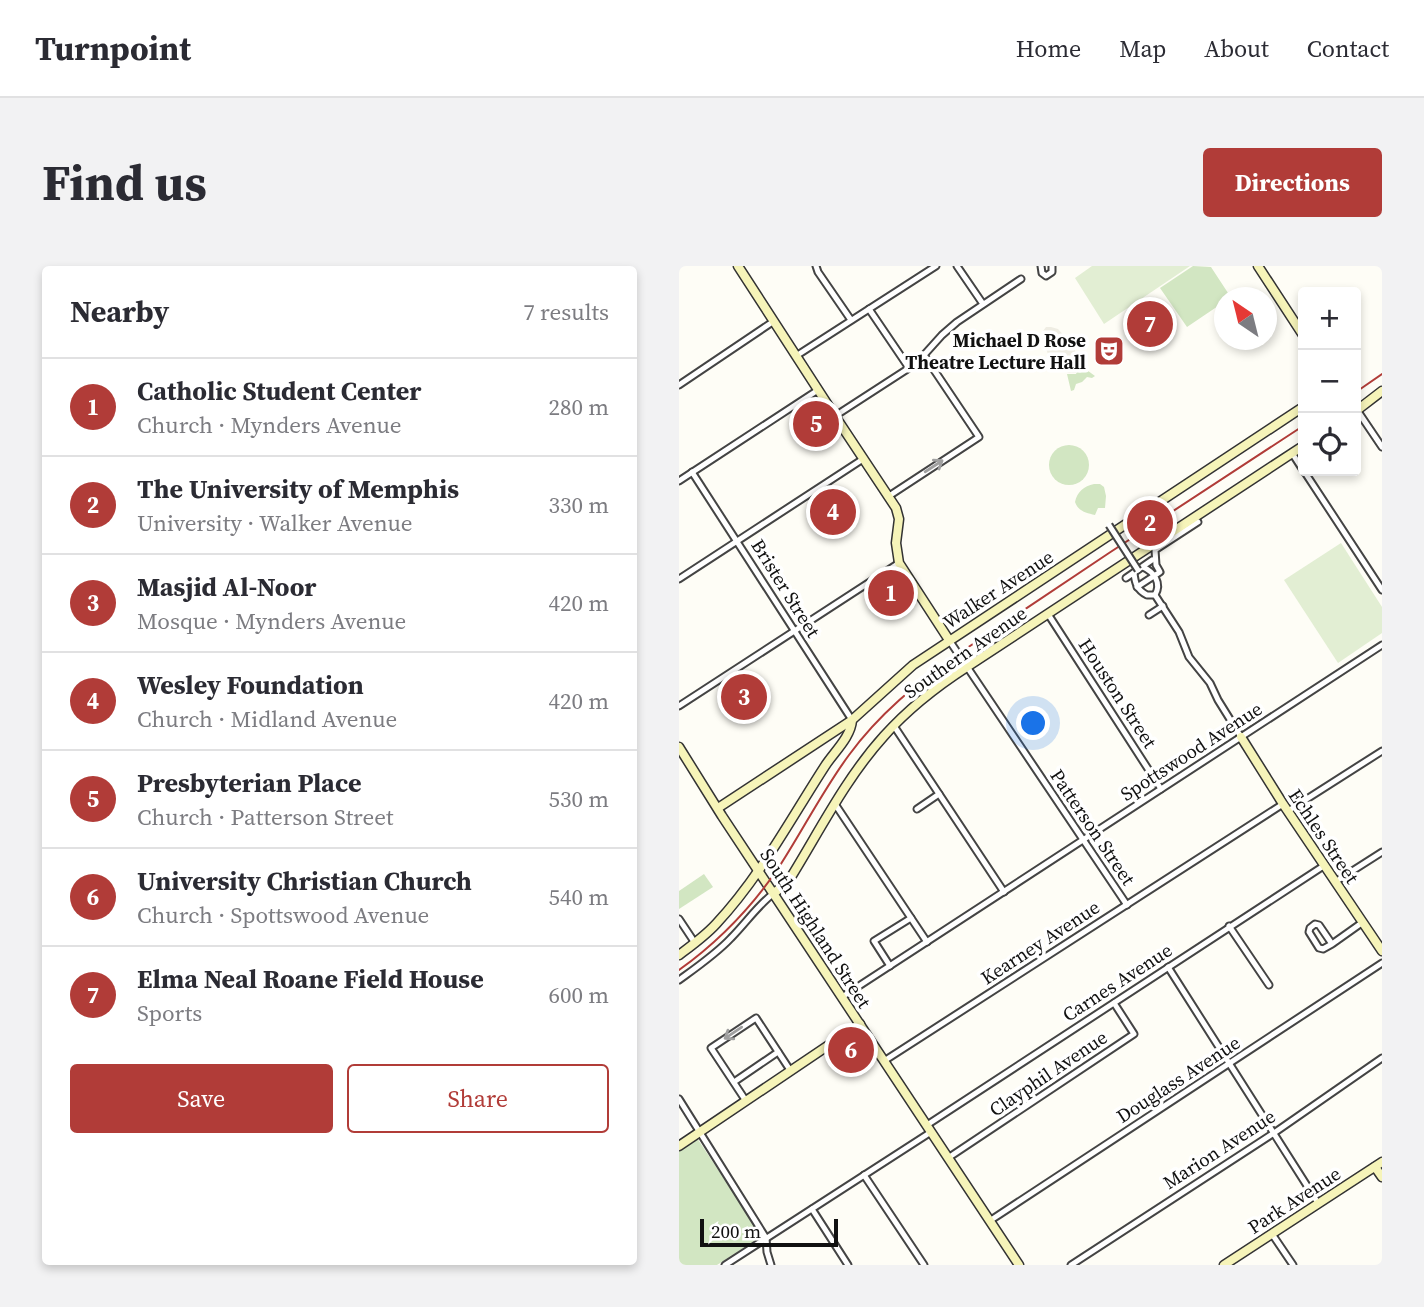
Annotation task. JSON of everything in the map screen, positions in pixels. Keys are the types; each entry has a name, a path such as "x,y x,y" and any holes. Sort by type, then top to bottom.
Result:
{"street":[{"path":"679,706 899,563 896,543 899,519 896,508 738,266"},
{"path":"816,266 851,320"},
{"path":"796,356 936,266"},
{"path":"957,266 983,304"},
{"path":"1041,266 1041,274 1046,276 1052,272 1052,266"},
{"path":"1258,266 1298,327"},
{"path":"835,416 909,368 957,322 1021,279"},
{"path":"869,309 909,368"},
{"path":"679,385 774,321"},
{"path":"888,496 979,437 924,355"},
{"path":"679,481 818,390"},
{"path":"1361,407 1382,391"},
{"name":"Walker Avenue","path":"718,808 852,720 899,676 949,640 1298,410"},
{"path":"1359,413 1382,447"},
{"name":"Southern Avenue","path":"679,980 730,940 766,899 791,877 864,760 894,726 927,695 1298,449"},
{"path":"1292,453 1298,462"},
{"path":"679,579 863,459"},
{"name":"Brister Street","path":"692,472 852,720"},
{"path":"1308,476 1382,590"},
{"path":"1137,587 1160,572 1156,565 1155,550 1198,522"},
{"path":"1109,525 1138,570 1135,580 1137,587 1147,595 1155,595"},
{"path":"1126,578 1152,560"},
{"name":"Patterson Street","path":"899,563 1127,905"},
{"path":"1138,570 1150,570 1158,584 1155,595"},
{"path":"1146,581 1179,632 1189,657 1210,683 1241,737"},
{"path":"1149,615 1163,606"},
{"name":"Houston Street","path":"1048,614 1161,789"},
{"name":"Spottswood Avenue","path":"842,997 1382,645"},
{"path":"679,955 714,926 759,869 850,730 852,720"},
{"path":"894,726 1004,892"},
{"name":"Echles Street","path":"1241,737 1382,951"},
{"name":"South Highland Street","path":"679,747 1019,1265"},
{"name":"Kearney Avenue","path":"884,1060 1127,905 1382,751"},
{"path":"916,809 939,794"},
{"path":"835,804 927,942"},
{"path":"1335,882 1382,852"},
{"name":"Carnes Avenue","path":"725,1265 864,1175 1114,1003 1325,864"},
{"path":"890,966 874,941 911,918"},
{"path":"679,919 695,943"},
{"path":"1332,944 1319,925 1315,924 1310,928 1309,932 1319,948 1323,949 1332,944 1363,922"},
{"path":"1229,926 1269,985"},
{"name":"Douglass Avenue","path":"991,1220 1382,963"},
{"path":"1168,967 1318,1203"},
{"name":"Clayphil Avenue","path":"948,1158 1134,1034 1114,1003"},
{"path":"746,1101 711,1048 755,1018 790,1070"},
{"path":"679,1146 860,1024"},
{"path":"734,1082 778,1052"},
{"name":"Marion Avenue","path":"1071,1265 1274,1133 1382,1058"},
{"path":"679,1099 766,1238 771,1265"},
{"path":"1378,1165 1382,1177"},
{"name":"Park Avenue","path":"1224,1265 1378,1165"},
{"path":"864,1175 923,1265"},
{"path":"812,1209 848,1265"},
{"path":"1272,1234 1293,1265"}],"green space":[{"path":"1092,266 1190,266 1104,324 1075,278"},
{"path":"1193,266 1211,267 1224,287 1214,287 1214,309 1187,327 1160,288"},
{"path":"1080,365 1095,376 1087,377 1071,391 1067,374 1076,374"},
{"path":"1069,445 1077,446 1083,451 1088,457 1088,473 1083,479 1077,484 1069,485 1061,484 1055,479 1050,473 1049,465 1050,457 1055,451 1061,446"},
{"path":"1094,484 1104,487 1106,496 1105,508 1098,508 1095,515 1080,510 1075,502 1081,490"},
{"path":"1341,543 1382,607 1382,633 1338,663 1284,580"},
{"path":"704,874 713,887 679,909 679,891"},
{"path":"697,1138 762,1236 717,1265 679,1265 679,1150"}],"shaded area":[{"path":"1046,327 1058,329 1074,347 1079,363 1076,373 1065,372 1048,354 1042,338"}],"railway":[{"path":"1361,389 1382,374"},
{"path":"679,970 721,936 746,910 779,867 849,755 899,700 958,654 1298,429"}],"place":[{"name":"Elma Neal Roane Field House","path":"1150,324"},
{"name":"Michael D Rose Theatre Lecture Hall","path":"1109,351"},
{"name":"Presbyterian Place","path":"816,424"},
{"name":"Wesley Foundation","path":"833,512"},
{"name":"The University of Memphis","path":"1150,523"},
{"name":"Catholic Student Center","path":"891,593"},
{"name":"Masjid Al-Noor","path":"744,697"},
{"name":"University Christian Church","path":"851,1050"}]}
